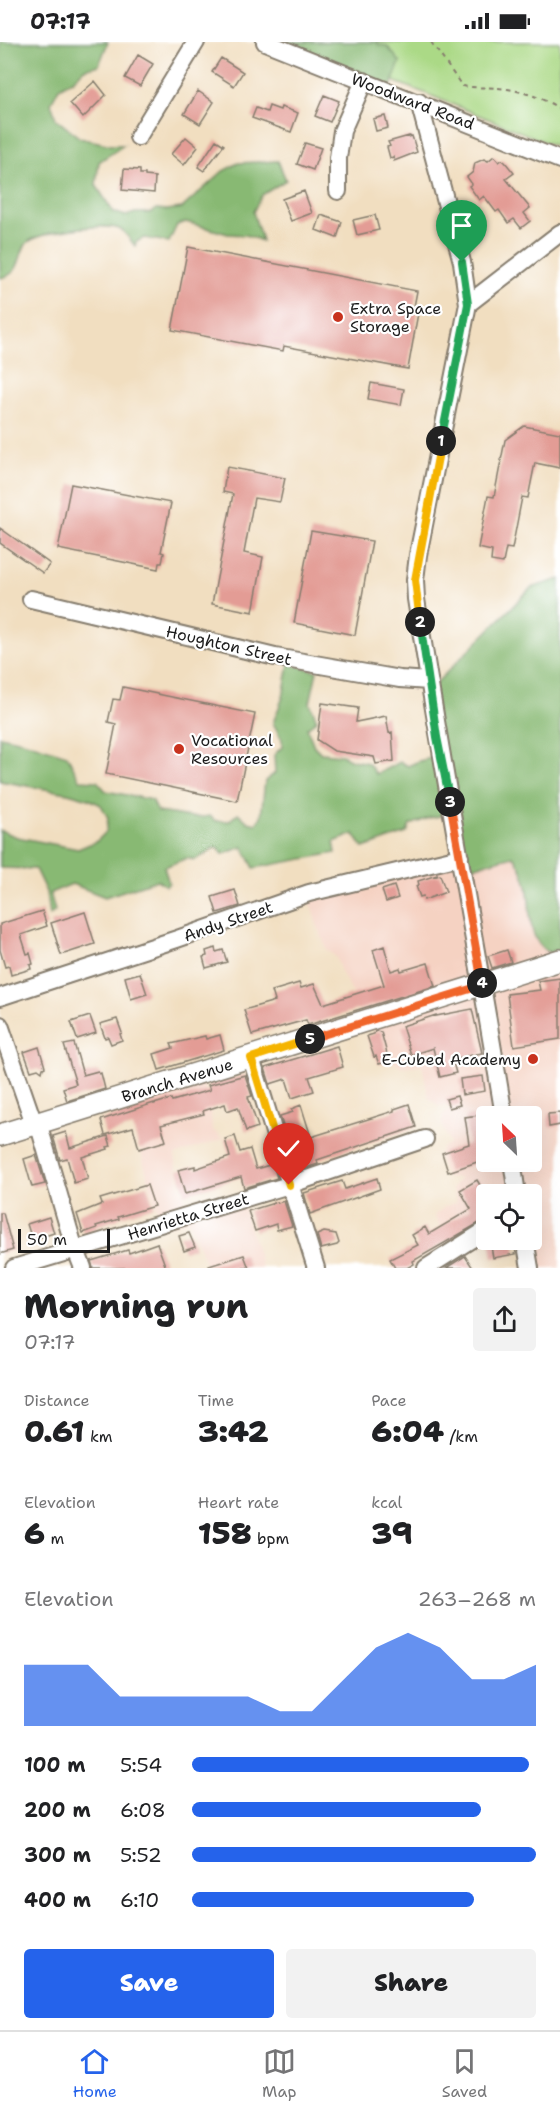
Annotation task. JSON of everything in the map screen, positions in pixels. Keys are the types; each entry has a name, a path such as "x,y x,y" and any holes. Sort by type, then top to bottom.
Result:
{"main road":[{"name":"Branch Avenue","path":"0,1135 560,960"}],"street":[{"path":"138,137 196,42"},
{"name":"Woodward Road","path":"265,42 560,160"},
{"path":"338,191 342,131 364,81"},
{"path":"419,102 462,262 468,304 415,580 437,737 483,985 502,1106"},
{"path":"468,304 560,233"},
{"name":"Houghton Street","path":"31,599 275,657 400,679 429,681"},
{"name":"Andy Street","path":"0,997 309,893 460,857"},
{"path":"0,1025 30,1115 41,1132 84,1268"},
{"path":"251,1058 316,1268"},
{"name":"Henrietta Street","path":"14,1268 289,1185 425,1139"},
{"path":"426,1268 476,1236"},
{"path":"527,1250 530,1268"}],"path":[{"path":"431,42 462,86 496,88 529,95 560,109"}],"shaded area":[{"path":"513,856 516,859 524,874 527,887 532,935 541,948 549,953 556,974 560,973 560,1268 530,1268 530,1250 542,1250 542,1184 476,1184 476,1239 455,1251 434,1215 446,1206 457,1202 452,1188 460,1178 446,1177 438,1156 442,1148 450,1144 442,1124 443,1115 456,1105 439,1106 429,1098 422,1065 401,1067 382,1053 373,1025 362,1024 357,1001 341,972 336,957 327,950 309,896 460,862 464,869"},
{"path":"202,1079 211,1112 212,1129 223,1139 175,1155 179,1183 192,1216 241,1200 262,1268 207,1268 189,1220 162,1228 140,1149 123,1101"}],"green space":[{"path":"0,42 108,42 99,65 84,69 73,80 59,88 51,103 56,119 80,138 111,145 124,145 99,162 96,185 113,212 126,216 135,213 149,213 157,209 182,208 223,171 238,163 278,161 286,180 262,195 253,212 262,241 246,235 228,234 186,222 177,225 169,242 144,238 136,242 135,246 119,229 86,227 33,239 24,248 13,273 0,278"},
{"path":"255,42 377,42 379,45 387,46 400,62 389,91"},
{"path":"290,42 560,42 560,148 422,92"},
{"path":"560,579 560,949 549,953 536,940 531,923 526,882 513,856 464,869 451,814 429,818 410,825 407,833 363,848 354,834 334,842 336,853 254,868 243,847 223,854 217,847 195,860 187,858 164,867 169,883 166,886 157,880 105,897 72,884 50,893 55,911 49,916 46,892 35,869 0,868 0,830 17,837 78,849 97,841 106,832 108,818 101,805 89,799 0,781 0,736 67,755 80,780 97,781 106,791 152,800 158,812 191,817 210,816 216,821 229,821 238,813 248,822 256,824 261,817 265,781 275,773 274,755 282,747 282,740 273,723 283,697 289,664 317,671 310,703 317,720 307,728 314,746 321,753 342,755 352,760 368,763 376,774 400,762 408,766 440,756 434,685 531,588"}],"building":[{"path":"138,55 153,64 140,86 125,78"},
{"path":"221,58 243,72 234,86 212,72"},
{"path":"95,81 106,95 83,118 70,103"},
{"path":"198,91 214,102 200,124 184,114"},
{"path":"324,95 339,101 330,122 315,116"},
{"path":"269,106 280,110 281,107 298,113 291,132 252,118 256,108 267,112"},
{"path":"385,116 388,128 376,131 373,119"},
{"path":"412,136 417,152 394,161 393,157 390,158 388,142"},
{"path":"186,137 198,147 184,165 171,154"},
{"path":"216,140 224,145 204,171 198,167"},
{"path":"305,143 321,148 313,170 297,164"},
{"path":"494,156 499,162 502,160 505,162 514,173 506,179 530,208 524,213 530,221 521,228 514,219 508,223 499,210 496,212 484,196 479,200 469,186 472,184 467,177 473,172 475,163 484,159 488,161"},
{"path":"124,169 140,170 140,174 155,177 154,193 122,190"},
{"path":"304,191 312,213 291,221 282,199"},
{"path":"321,215 342,222 337,238 316,230"},
{"path":"375,215 379,230 357,235 353,220"},
{"path":"188,247 417,291 413,312 418,313 408,369 284,346 283,351 172,330"},
{"path":"371,383 404,389 401,405 368,399"},
{"path":"524,426 560,433 560,468 535,463 528,498 522,497 512,549 506,548 503,563 491,561 492,551 478,548 488,496 494,497 505,440"},
{"path":"227,467 285,478 280,502 254,498 244,553 263,557 253,612 212,604 233,494 223,492"},
{"path":"71,484 171,503 161,552 164,553 158,569 58,549"},
{"path":"0,528 50,564 43,573 0,543"},
{"path":"311,531 372,541 355,635 294,623"},
{"name":"Vocational Resources","path":"123,687 255,714 237,801 106,774 116,724 108,722 113,699 120,700"},
{"path":"322,703 358,708 356,722 386,716 389,733 392,732 394,761 376,764 374,757 334,751 317,740"},
{"path":"440,875 446,892 424,900 423,896 420,897 416,886 419,885 418,881"},
{"path":"394,886 398,898 386,902 382,890"},
{"path":"235,890 240,906 217,913 212,897"},
{"path":"42,911 47,926 21,935 27,954 30,953 33,964 30,965 31,969 11,975 9,966 5,967 0,950 0,924"},
{"path":"85,912 95,944 61,955 51,923"},
{"path":"384,946 391,971 400,968 401,971 428,963 435,986 308,1025 306,1020 252,1035 244,1010 275,1001 272,991 299,983 301,988 314,984 323,1004 384,985 373,950"},
{"path":"215,948 216,952 223,950 227,962 206,968 203,957 207,956 206,951"},
{"path":"507,950 511,962 492,968 488,956"},
{"path":"140,973 147,994 131,999 125,977"},
{"path":"560,978 560,1039 514,1046 507,994 540,990 538,981"},
{"path":"472,1009 482,1053 452,1059 456,1073 440,1077 433,1048 411,1055 402,1026 436,1015"},
{"path":"90,1016 96,1033 77,1039 71,1022"},
{"path":"117,1019 122,1040 111,1044 108,1037 105,1038 100,1024"},
{"path":"375,1031 381,1032 389,1061 379,1064 376,1056 374,1057 367,1036 374,1034"},
{"path":"220,1035 224,1050 159,1070 154,1054 173,1048 171,1044"},
{"path":"74,1043 83,1075 98,1071 99,1074 101,1073 105,1089 67,1101 63,1088 76,1084 64,1045"},
{"path":"337,1046 343,1067 309,1077 314,1091 292,1098 286,1079 270,1084 265,1068"},
{"path":"39,1047 45,1067 42,1072 38,1069 31,1071 24,1052"},
{"path":"245,1075 252,1096 248,1097 258,1127 246,1131 238,1107 227,1111 225,1104 203,1111 204,1114 161,1125 166,1141 139,1149 133,1127 105,1135 101,1120 154,1103 171,1099 172,1101 210,1090 208,1085"},
{"path":"483,1076 485,1091 462,1095 460,1079"},
{"path":"457,1096 460,1105 449,1108 446,1099"},
{"path":"409,1104 416,1127 317,1160 318,1164 297,1171 292,1155 302,1152 295,1128 285,1132 280,1116 293,1112 291,1109 301,1105 311,1137 394,1111 394,1109"},
{"path":"560,1113 560,1125 549,1127 548,1114"},
{"path":"476,1115 476,1162 448,1172 442,1153 469,1144 465,1117"},
{"path":"66,1132 70,1148 108,1136 111,1146 107,1147 108,1149 82,1157 88,1179 74,1183 67,1158 60,1160 53,1136"},
{"path":"235,1136 240,1152 250,1149 256,1169 273,1164 277,1178 244,1188 241,1177 185,1194 178,1170 195,1166 195,1169 230,1157 225,1139"},
{"path":"36,1155 45,1184 32,1187 24,1159"},
{"path":"377,1178 380,1189 310,1214 304,1193 342,1181 345,1189"},
{"path":"477,1180 479,1184 476,1184 476,1225 413,1261 414,1264 407,1268 395,1268 390,1259 418,1245 412,1235 425,1227 429,1234 471,1209 460,1190"},
{"path":"147,1185 154,1206 118,1217 119,1219 96,1226 97,1228 83,1233 77,1214 102,1204 100,1199"},
{"path":"284,1201 292,1226 277,1230 276,1224 255,1231 248,1211"},
{"path":"0,1213 3,1213 13,1250 0,1254"},
{"path":"49,1217 54,1233 32,1240 27,1224"},
{"path":"324,1232 336,1234 339,1243 321,1249 317,1235"},
{"path":"189,1233 195,1247 184,1251 179,1236"},
{"path":"157,1243 166,1268 93,1268 91,1261 128,1250 129,1253"},
{"path":"492,1250 515,1250 516,1254 493,1258"},
{"path":"244,1255 249,1268 209,1268 209,1266"},
{"path":"465,1256 473,1268 446,1268"}],"place":[{"name":"Extra Space Storage","path":"338,317"},
{"name":"Vocational Resources","path":"179,749"},
{"name":"E-Cubed Academy","path":"533,1059"}],"route":[{"path":"289,1185 251,1058 483,985 437,737 415,580 468,304 462,262"}]}
